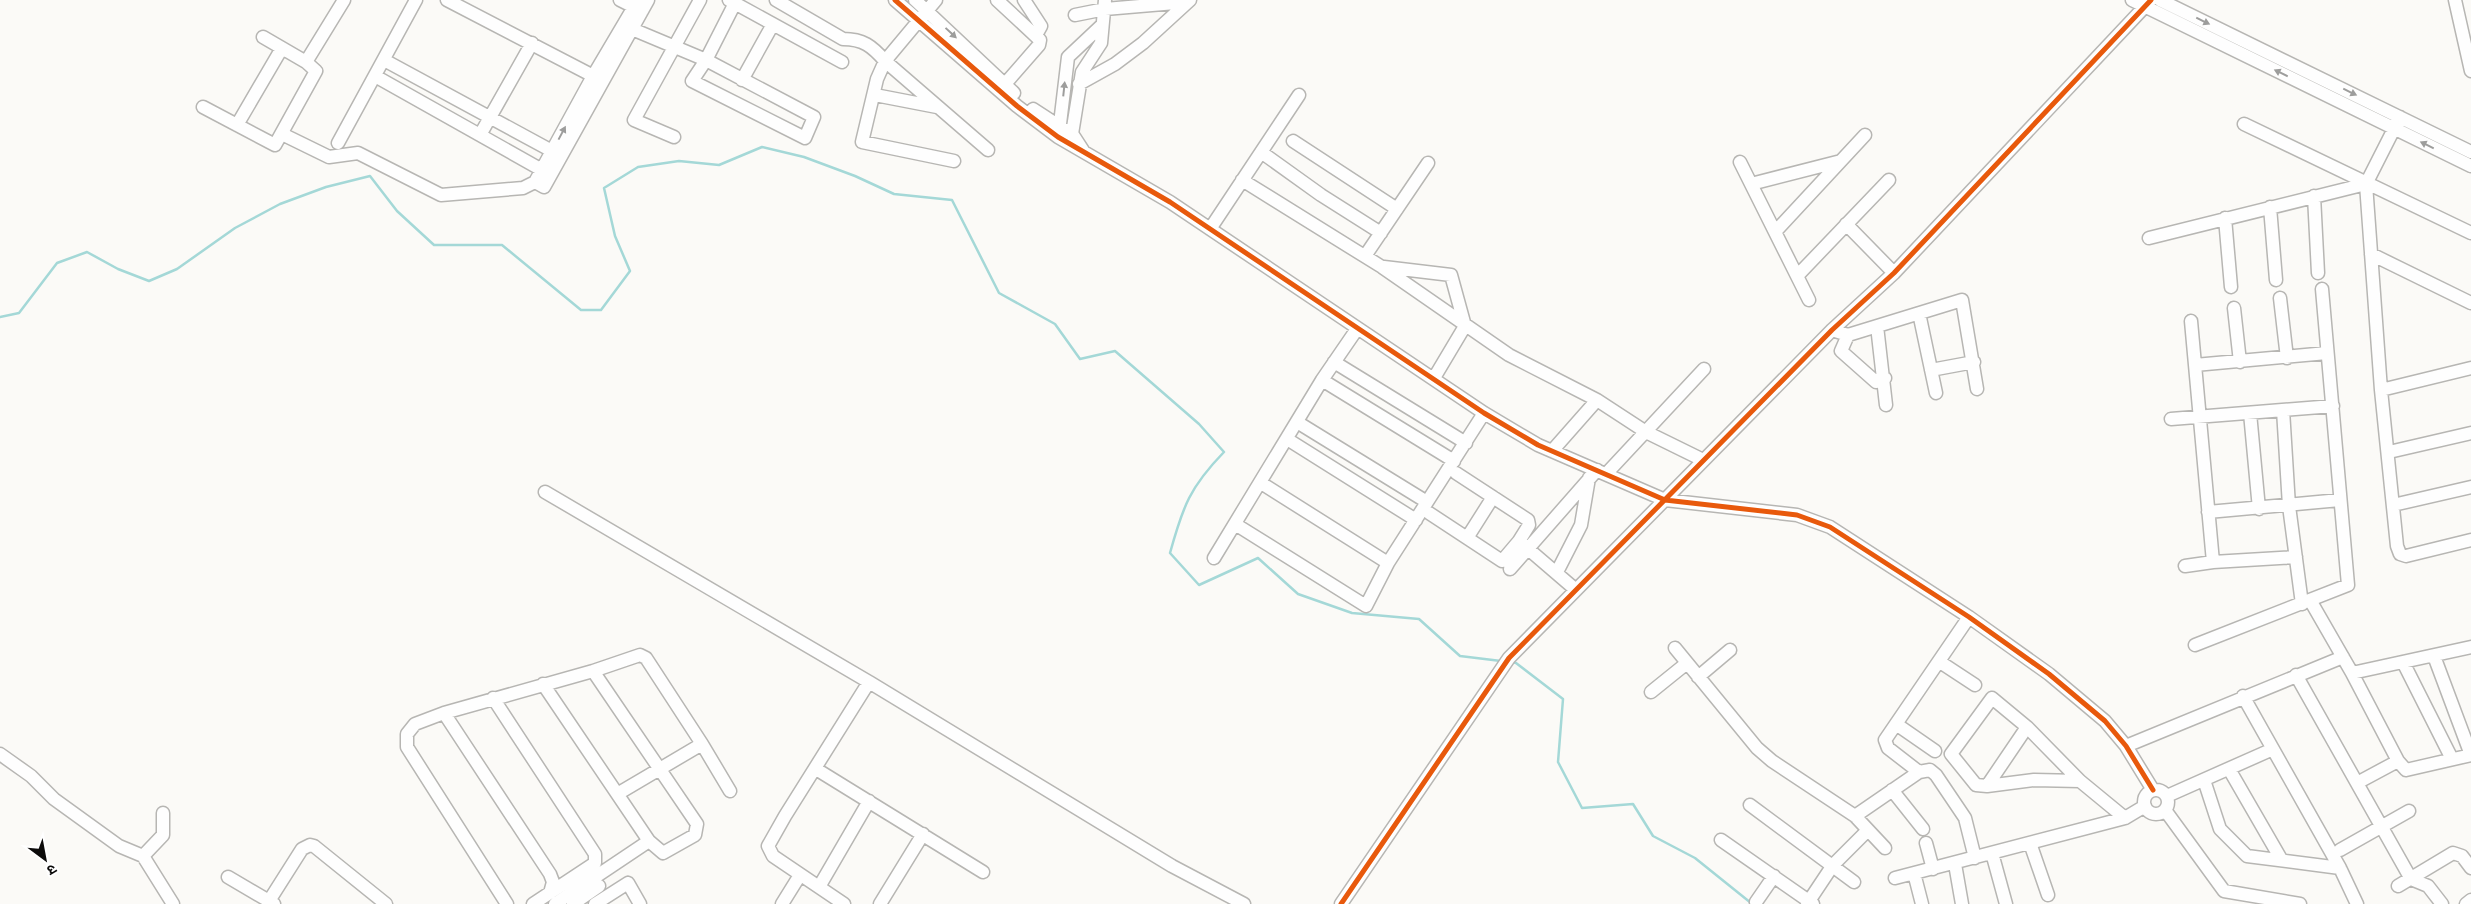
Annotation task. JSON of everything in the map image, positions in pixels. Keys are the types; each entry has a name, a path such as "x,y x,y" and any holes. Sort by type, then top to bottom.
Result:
{"street":[{"path":"306,62 344,0"},
{"path":"338,144 416,0"},
{"path":"447,0 598,78"},
{"path":"620,0 640,5"},
{"path":"674,137 634,120 700,0"},
{"path":"776,0 842,39 855,39 872,46 885,61 988,150"},
{"path":"895,0 922,16 1005,84 1059,132"},
{"path":"915,0 922,16 1017,106 1071,140 1084,152 1170,202 1357,329 1434,378 1484,414 1597,474 1665,500 1797,515 1830,527 1969,617 2049,674 2105,721 2126,746 2153,790"},
{"path":"936,0 885,61 877,79 875,95 862,142 954,161"},
{"path":"997,0 1040,40 1039,45 1005,84"},
{"path":"1024,0 1041,26 1036,35"},
{"path":"2132,0 2149,3 2397,122 2471,152"},
{"path":"2160,0 2397,122 2471,166"},
{"path":"2455,0 2465,19 2471,72"},
{"path":"1075,15 1105,5 1188,1"},
{"path":"1079,84 1115,64 1143,43 1188,1"},
{"path":"632,29 706,60 814,117 805,138 692,81 706,60 732,2 842,62"},
{"path":"1341,904 1506,662 1832,330 1894,273 2149,3"},
{"path":"282,134 329,157 336,158 358,153 441,195 523,188 535,182 640,5"},
{"path":"535,182 544,187 598,78 632,29 640,5"},
{"path":"1071,140 1079,84 1084,67 1101,43 1105,5"},
{"path":"742,80 773,24"},
{"path":"1059,132 1067,62 1071,53 1088,41 1102,25"},
{"path":"203,107 275,145 316,71 306,62 264,38"},
{"path":"480,135 532,43"},
{"path":"237,125 282,48"},
{"path":"384,60 552,151"},
{"path":"1067,62 1079,84"},
{"path":"375,76 542,170"},
{"path":"875,95 940,107"},
{"path":"1210,230 1299,95"},
{"path":"2397,122 2366,184 2381,390 2389,452 2397,546 2400,554 2406,556 2471,540"},
{"path":"2244,124 2471,233"},
{"path":"1775,232 1865,135"},
{"path":"1293,141 1397,209"},
{"path":"1261,152 1321,195 1381,233"},
{"path":"1751,184 1841,161"},
{"path":"1740,162 1809,300"},
{"path":"1364,256 1428,163"},
{"path":"1242,180 1382,267 1509,355 1597,400 1646,432 1704,460"},
{"path":"1796,276 1889,180"},
{"path":"2149,238 2366,184"},
{"path":"2314,196 2318,273"},
{"path":"2270,207 2276,280"},
{"path":"2226,218 2231,287"},
{"path":"1846,224 1894,273"},
{"path":"2371,254 2471,303"},
{"path":"1382,267 1452,275 1465,326 1434,378"},
{"path":"2195,645 2348,586 2322,289"},
{"path":"2280,298 2287,358"},
{"path":"1832,330 1848,335 1962,300 1974,362 1977,389"},
{"path":"2234,308 2240,362"},
{"path":"1919,313 1936,393"},
{"path":"2191,320 2213,562"},
{"path":"1877,326 1885,378 1886,405"},
{"path":"1214,558 1322,380 1357,329"},
{"path":"1832,330 1842,351 1876,382 1885,378"},
{"path":"1842,351 1848,335"},
{"path":"2195,365 2327,353"},
{"path":"1334,362 1466,443"},
{"path":"1931,370 1974,362"},
{"path":"2381,390 2471,368"},
{"path":"1297,422 1360,461 1502,561 1524,544 1597,474 1646,432 1704,369"},
{"path":"1322,380 1388,420 1530,522 1524,544 1510,569"},
{"path":"1552,451 1597,400"},
{"path":"1388,420 1399,402"},
{"path":"2172,419 2333,406"},
{"path":"2283,410 2289,506 2296,557 2306,602 2343,657 2398,761 2406,770 2471,755 2434,656"},
{"path":"2250,413 2259,508"},
{"path":"1235,524 1366,606 1388,564 1416,520 1428,508 1455,468 1466,443 1484,414"},
{"path":"2389,452 2471,433"},
{"path":"1287,439 1416,520"},
{"path":"1350,479 1360,461"},
{"path":"1557,572 1581,525 1597,474"},
{"path":"1261,483 1388,564"},
{"path":"2393,505 2471,487"},
{"path":"545,492 869,682 1172,866 1244,904"},
{"path":"1467,538 1493,497"},
{"path":"2208,512 2340,500"},
{"path":"1524,544 1576,590"},
{"path":"2185,566 2213,562 2296,557"},
{"path":"1919,772 1888,748 1885,740 1969,617"},
{"path":"2352,673 2471,647"},
{"path":"1675,648 1762,753 1855,816 1885,848"},
{"path":"1698,677 1730,650"},
{"path":"508,904 407,746 407,734 415,724 444,713 593,671 640,655 646,658 730,791"},
{"path":"2126,746 2243,696 2343,657"},
{"path":"1940,662 1975,685"},
{"path":"2403,662 2452,759"},
{"path":"1651,692 1687,663"},
{"path":"589,897 604,882 653,849 695,835 697,824 593,671"},
{"path":"2296,675 2411,879 2428,886 2442,904"},
{"path":"842,904 773,856 768,846 869,682"},
{"path":"543,684 619,793 653,849"},
{"path":"2243,696 2340,868 2357,904"},
{"path":"493,698 595,854 595,863 553,898"},
{"path":"2080,781 2034,780 1987,786 1976,784 1951,754 1992,698 2027,726 2080,781 2125,818"},
{"path":"444,713 550,874 553,882 553,898"},
{"path":"1896,724 1935,751"},
{"path":"1987,786 2027,726"},
{"path":"619,793 660,767 702,744"},
{"path":"2167,796 2273,749"},
{"path":"0,754 31,776 54,799 119,846 143,856 173,904"},
{"path":"2357,783 2398,761"},
{"path":"816,769 983,872"},
{"path":"2229,769 2281,859"},
{"path":"1855,816 1919,772 1930,770 1936,775 1965,818 1975,858"},
{"path":"2204,780 2220,828 2247,856 2340,868"},
{"path":"1892,790 1923,828"},
{"path":"2153,790 2160,790 2167,796 2168,803 2165,810 2154,814 2145,806 2146,795 2153,790"},
{"path":"818,887 869,801"},
{"path":"1750,805 1854,882"},
{"path":"1895,878 1955,864 2125,818 2145,806"},
{"path":"2165,810 2224,891 2300,904"},
{"path":"2340,850 2409,811"},
{"path":"143,856 163,835 163,813"},
{"path":"1721,840 1774,876 1809,903 1833,865 1868,830"},
{"path":"880,904 923,834"},
{"path":"1926,843 1933,869"},
{"path":"2030,843 2048,895"},
{"path":"228,877 266,902 302,850 310,845 314,846 386,904"},
{"path":"533,904 553,898 589,897 653,849"},
{"path":"1992,853 2006,904"},
{"path":"2398,886 2453,853 2462,856 2471,868"},
{"path":"1955,864 1962,904"},
{"path":"782,904 800,874"},
{"path":"1914,874 1922,904"},
{"path":"1756,902 1774,876"},
{"path":"604,882 628,883"},
{"path":"573,904 628,883"},
{"path":"628,883 640,904"},
{"path":"2466,904 2471,900"}],"waterway":[{"path":"0,317 19,313 57,263 87,252 118,269 149,281 177,269 235,228 280,204 326,187 370,176 397,211 434,245 502,245 581,310 601,310 630,271 615,236 604,188 638,167 679,161 719,165 762,147 804,157 855,176 894,194 952,200 999,293 1055,324 1080,359 1115,351 1199,424 1224,452 1212,464 1189,498 1179,522 1170,553 1199,585 1258,558 1298,594 1352,613 1419,619 1460,656 1501,661"},
{"path":"1512,662 1516,663 1563,699 1558,762 1582,808 1633,804 1653,836 1695,858 1751,903"}],"cycle path":[{"path":"895,0 1017,106 1058,137 1170,202 1484,413 1538,445 1665,500 1797,515 1830,527 1969,617 2049,674 2105,721 2126,746 2153,790"},
{"path":"1341,904 1509,658 1832,330 1894,273 2151,0"}]}
